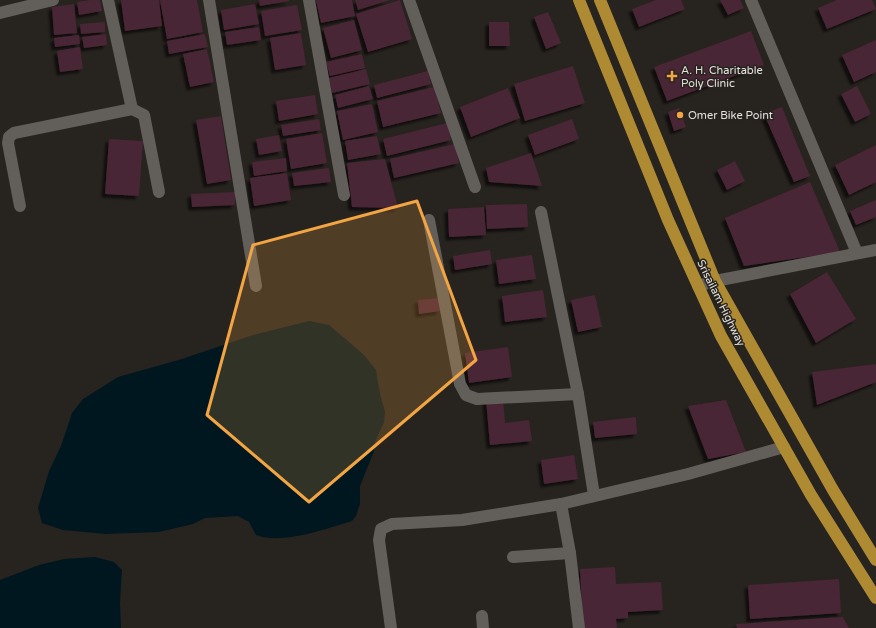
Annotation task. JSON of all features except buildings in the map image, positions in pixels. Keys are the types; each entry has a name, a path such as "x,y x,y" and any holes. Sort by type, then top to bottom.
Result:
{"highway":[{"name":"Srisailam Highway","path":"579,0 668,220 721,336 811,494 876,598"},
{"name":"Srisailam Highway","path":"600,0 714,281 829,483 876,560"}],"street":[{"path":"108,0 132,109"},
{"path":"209,0 256,286"},
{"path":"309,0 344,195"},
{"path":"409,0 475,187"},
{"path":"751,0 857,253"},
{"path":"0,13 46,1"},
{"path":"20,206 8,143 9,137 14,133 132,109 144,115 159,192"},
{"path":"540,212 578,394 594,495"},
{"path":"429,220 460,384 466,395 477,399 578,394"},
{"path":"698,286 714,281 876,250"},
{"path":"391,628 379,540 381,530 392,524 462,520 561,504 688,474 784,447"},
{"path":"561,504 570,553 579,628"},
{"path":"513,557 570,553"}],"highlighted area":[{"path":"417,201 476,360 309,502 207,415 253,245"}],"water":[{"path":"309,321 329,325 364,355 376,370 385,412 384,422 375,442 374,451 360,486 360,504 356,516 352,521 304,535 278,538 266,538 256,535 249,522 238,516 205,518 193,524 159,532 106,534 63,530 42,523 38,508 49,471 61,446 72,413 83,399 118,377 182,359 253,335"},
{"path":"95,557 114,562 122,570 120,603 121,628 0,628 0,580 39,565 64,559"}],"place":[{"name":"A. H. Charitable Poly Clinic","path":"672,76"},
{"name":"Omer Bike Point","path":"680,115"}]}
